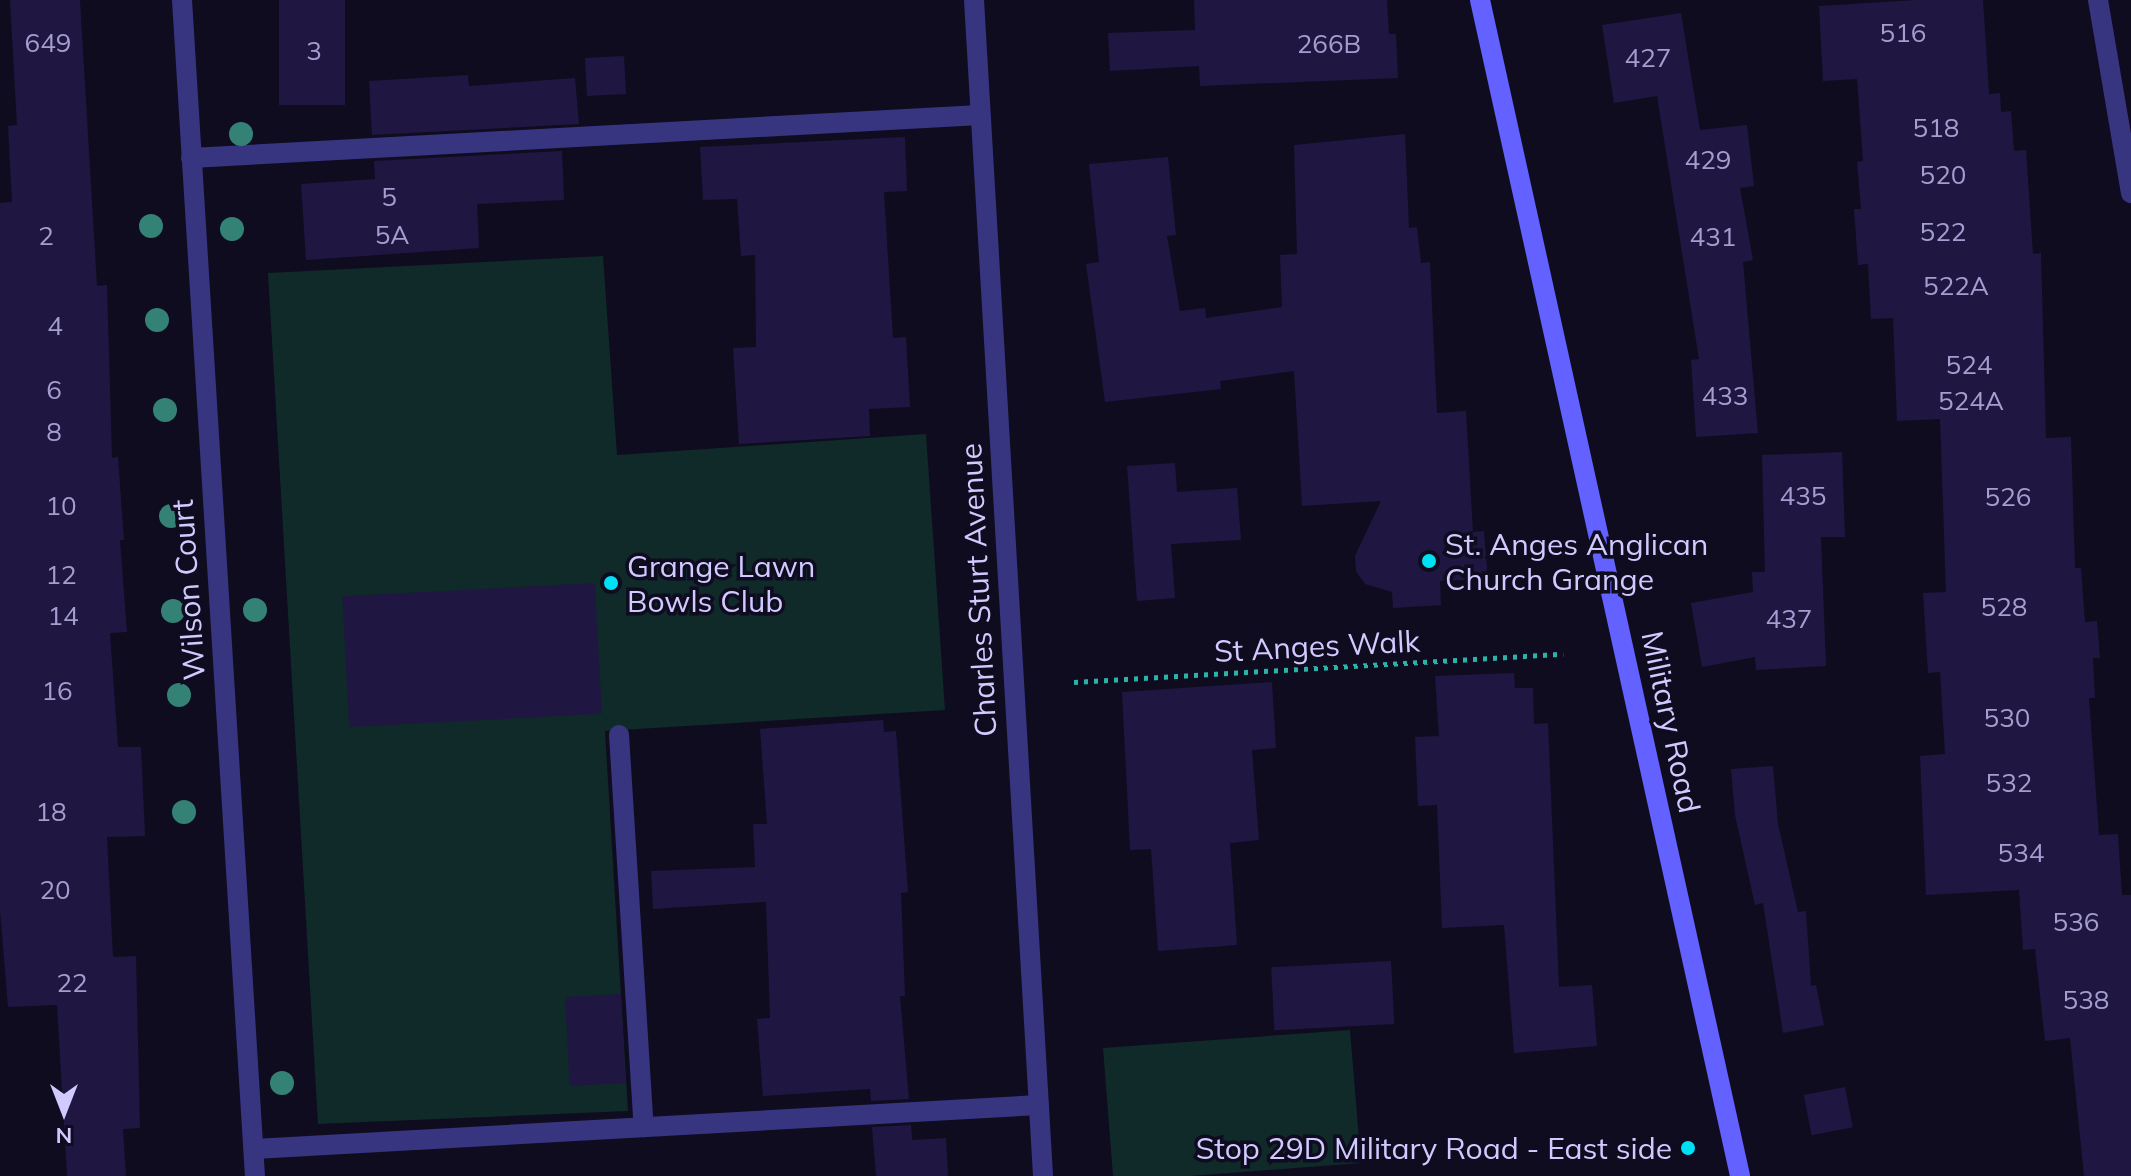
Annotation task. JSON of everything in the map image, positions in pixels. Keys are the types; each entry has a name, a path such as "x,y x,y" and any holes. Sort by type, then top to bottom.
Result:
{"main road":[{"name":"Military Road","path":"1480,0 1740,1176"}],"street":[{"name":"Wilson Court","path":"182,0 255,1176"},
{"name":"Charles Sturt Avenue","path":"974,0 1043,1176"},
{"path":"2098,0 2131,193"},
{"path":"191,158 980,115"},
{"path":"619,735 644,1127"},
{"path":"254,1149 1039,1105"}],"path":[{"name":"St Anges Walk","path":"1074,682 1563,654"}],"green space":[{"name":"Grange Lawn Bowls Club","path":"603,256 617,455 926,434 945,710 605,731 628,1111 318,1124 268,273"},
{"path":"1350,1030 1361,1163 1190,1176 1113,1176 1103,1048"}],"building":[{"path":"10,0 80,0 97,286 107,285 112,458 118,457 124,540 120,540 127,632 110,633 118,747 141,747 145,836 107,837 113,957 136,956 140,1128 123,1129 126,1176 67,1176 57,1005 8,1007 0,910 0,203 12,202 8,126 17,125"},
{"path":"279,0 345,0 345,105 279,105"},
{"path":"1194,0 1387,0 1389,34 1396,34 1398,78 1200,86 1199,66 1110,71 1108,33 1195,30"},
{"path":"1916,0 1983,0 1989,94 2000,93 2001,112 2011,111 2014,151 2026,150 2033,254 2041,253 2046,438 2071,437 2075,568 2081,568 2085,622 2097,621 2100,658 2093,658 2095,698 2089,698 2099,835 2118,834 2122,895 2131,895 2131,1176 2084,1176 2070,1038 2045,1041 2035,949 2023,950 2019,890 1926,895 1920,756 1945,754 1940,672 1928,673 1923,593 1946,592 1940,419 1897,421 1893,318 1871,319 1868,264 1858,265 1854,209 1861,209 1857,162 1863,161 1857,79 1823,81 1819,6"},
{"path":"1681,13 1700,130 1747,125 1754,186 1740,188 1753,260 1743,262 1758,433 1696,437 1691,360 1699,359 1657,96 1614,103 1602,25"},
{"path":"624,56 626,94 587,96 585,58"},
{"path":"468,75 469,86 575,78 579,124 372,135 369,81"},
{"path":"1405,134 1409,228 1417,227 1421,263 1430,262 1437,413 1466,411 1473,532 1484,531 1487,567 1486,579 1440,581 1441,605 1393,608 1392,592 1365,584 1356,571 1355,556 1381,501 1302,506 1294,371 1220,381 1221,389 1105,402 1086,264 1099,262 1089,164 1168,157 1176,235 1167,236 1180,311 1205,308 1206,318 1282,307 1280,255 1297,254 1294,145"},
{"path":"905,137 907,191 884,192 893,338 906,337 910,407 869,409 870,436 739,444 733,348 756,347 755,255 741,256 737,199 703,200 700,147"},
{"path":"562,151 564,200 477,204 479,248 306,260 301,184 375,179 374,161"},
{"path":"1842,452 1845,537 1821,537 1826,666 1756,670 1755,657 1702,667 1691,603 1753,592 1752,572 1765,572 1762,455"},
{"path":"1175,463 1177,492 1237,488 1241,540 1171,544 1175,598 1137,601 1127,466"},
{"path":"595,583 602,714 349,727 342,596"},
{"path":"1514,673 1515,688 1533,688 1534,724 1548,723 1559,987 1592,985 1597,1046 1514,1053 1504,925 1442,928 1437,805 1418,806 1415,737 1439,736 1435,676"},
{"path":"1272,682 1276,748 1252,750 1259,840 1230,843 1237,945 1158,951 1151,849 1130,850 1122,692"},
{"path":"883,720 884,732 896,731 908,892 901,893 905,996 900,996 909,1099 871,1101 870,1089 763,1096 757,1019 770,1018 766,902 653,909 651,871 755,867 753,824 767,824 760,729"},
{"path":"1773,766 1778,824 1798,912 1806,911 1811,986 1816,985 1824,1025 1783,1033 1763,903 1755,905 1735,815 1731,769"},
{"path":"1391,961 1394,1024 1274,1030 1271,967"},
{"path":"621,994 626,1083 570,1086 565,997"},
{"path":"1845,1087 1853,1127 1812,1135 1804,1095"},
{"path":"911,1125 912,1140 946,1138 948,1176 876,1176 872,1127"}],"place":[{"name":"St. Anges Anglican Church Grange","path":"1429,561"},
{"name":"Grange Lawn Bowls Club","path":"611,583"},
{"name":"Stop 29D Military Road - East side","path":"1688,1148"}]}
